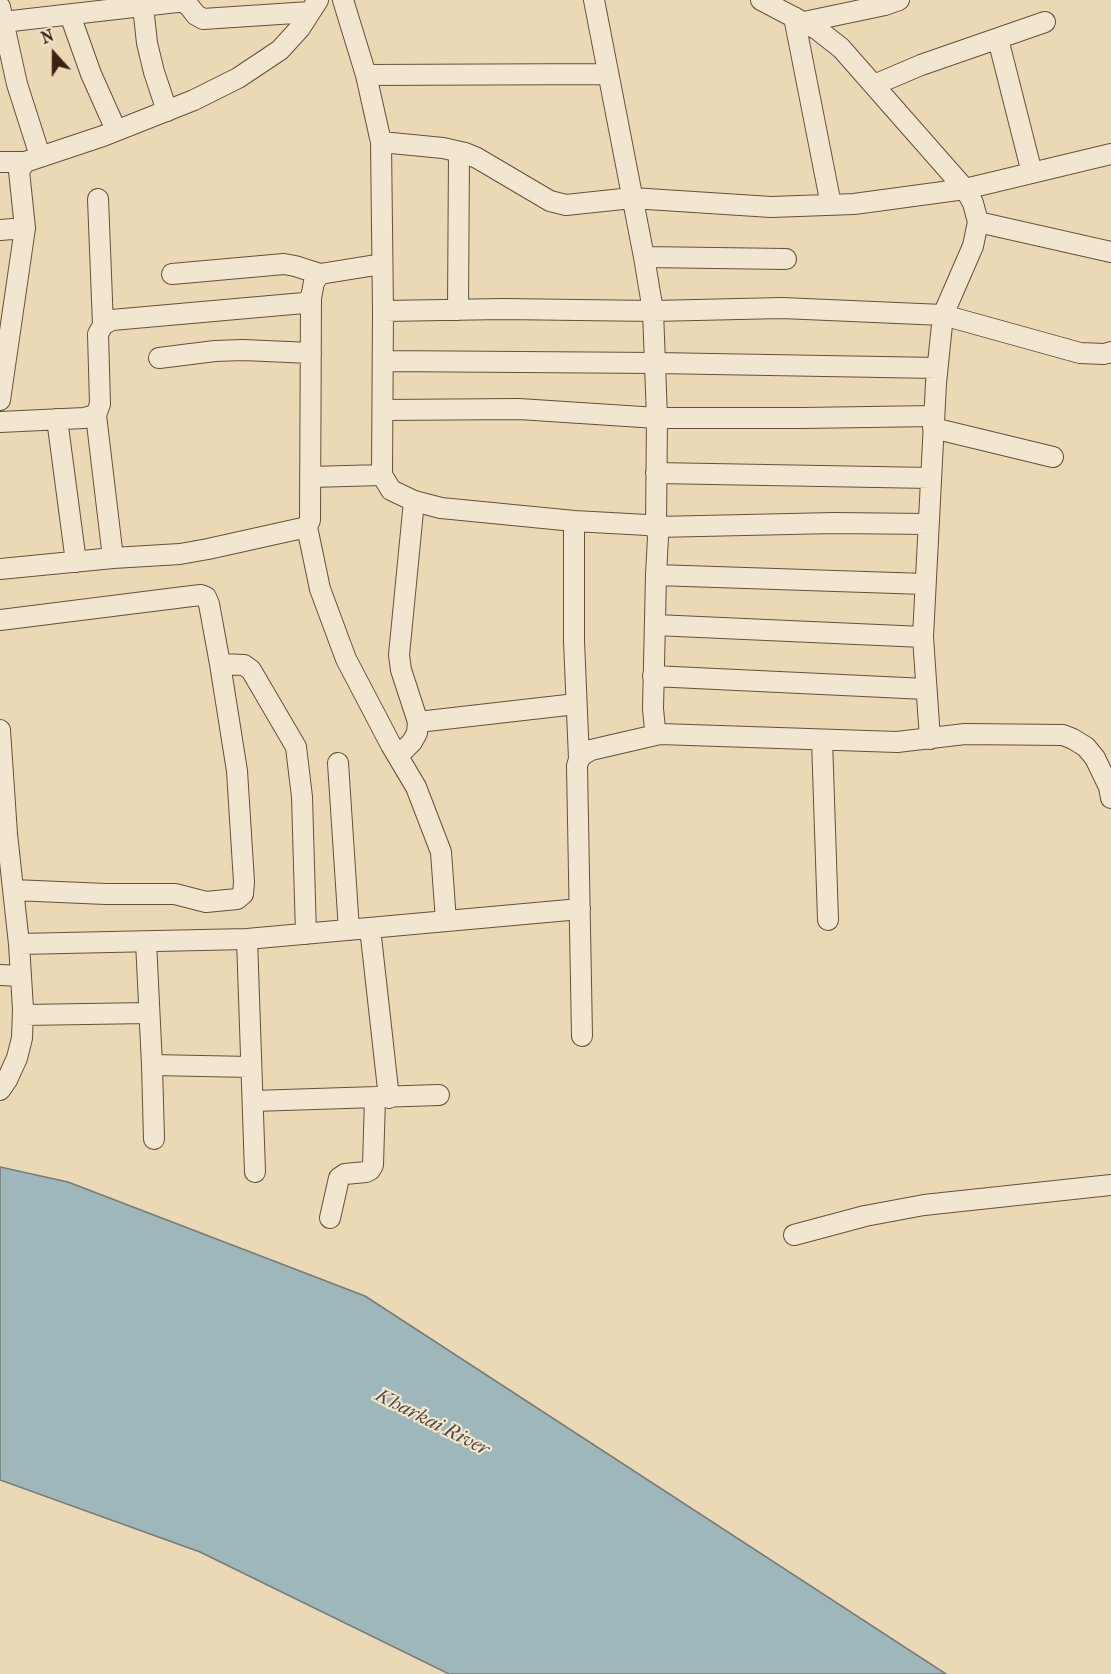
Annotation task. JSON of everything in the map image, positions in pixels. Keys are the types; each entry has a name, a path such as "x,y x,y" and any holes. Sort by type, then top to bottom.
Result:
{"street":[{"path":"343,0 366,75 381,142 382,475 391,490 414,501 441,508 656,527 834,523 928,524"},
{"path":"594,0 653,311 656,363 656,527 658,537 653,709 655,729 660,734"},
{"path":"761,0 818,30 842,48 965,189 973,203 978,222 973,246 943,315 937,368 923,637 930,739"},
{"path":"799,20 885,5 899,0"},
{"path":"33,159 2,14 70,15 133,4 183,2 203,19 314,6"},
{"path":"133,4 167,111"},
{"path":"0,162 33,159 194,100 238,78 280,50 300,28 314,6"},
{"path":"70,15 91,74 116,130"},
{"path":"799,20 831,205"},
{"path":"874,85 921,65 1044,22"},
{"path":"998,39 1032,173"},
{"path":"366,75 608,74"},
{"path":"381,142 443,148 477,158 533,192 557,204 566,205 632,198 771,207 854,204 965,189 1111,154"},
{"path":"458,310 459,152"},
{"path":"0,400 4,342 25,228 19,171 33,159"},
{"path":"99,199 103,325 98,334 100,404 96,415 113,558"},
{"path":"978,222 1111,252"},
{"path":"0,230 25,228"},
{"path":"644,257 786,259"},
{"path":"172,274 284,264 320,274 382,264"},
{"path":"320,274 314,282 311,298 310,520 307,527 320,589 346,659 416,787 441,852 446,921"},
{"path":"103,325 112,320 304,303 311,298"},
{"path":"383,311 653,311 782,308 943,315 1080,353 1111,352"},
{"path":"159,358 243,350 311,354"},
{"path":"383,361 937,368"},
{"path":"383,410 519,409 657,418 802,418 934,422 1053,457"},
{"path":"0,422 84,418 96,415"},
{"path":"57,419 76,562"},
{"path":"657,472 931,478"},
{"path":"310,477 382,475"},
{"path":"398,756 412,742 417,733 418,722 401,670 399,655 414,501"},
{"path":"574,521 574,641 579,759 577,766 582,1036"},
{"path":"0,569 180,554 307,527"},
{"path":"656,575 925,584"},
{"path":"0,620 201,595 206,597 220,664 237,771 244,882 243,894 237,899 206,902 175,894 13,890"},
{"path":"655,625 923,637"},
{"path":"220,664 244,665 251,670 296,747 302,797 306,934"},
{"path":"654,676 926,688"},
{"path":"418,722 576,704"},
{"path":"579,759 584,754 598,748 660,734 897,742 965,734 1063,735 1086,747 1095,758 1109,787 1111,798"},
{"path":"822,740 828,920"},
{"path":"0,742 4,834 13,890 8,913 19,944 23,1015 22,1038 17,1058 0,1090"},
{"path":"338,762 350,930"},
{"path":"19,944 247,939 580,909"},
{"path":"330,1218 339,1178 345,1174 366,1172 373,1165 382,1098 370,928"},
{"path":"247,939 255,1172"},
{"path":"146,942 154,1139"},
{"path":"0,975 21,975"},
{"path":"23,1015 149,1013"},
{"path":"152,1065 251,1067"},
{"path":"253,1101 439,1095"},
{"path":"794,1235 865,1216 924,1205 1111,1185"}],"water":[{"name":"Kharkai River","path":"0,1167 68,1182 365,1296 946,1674 449,1674 200,1552 0,1480"}]}
